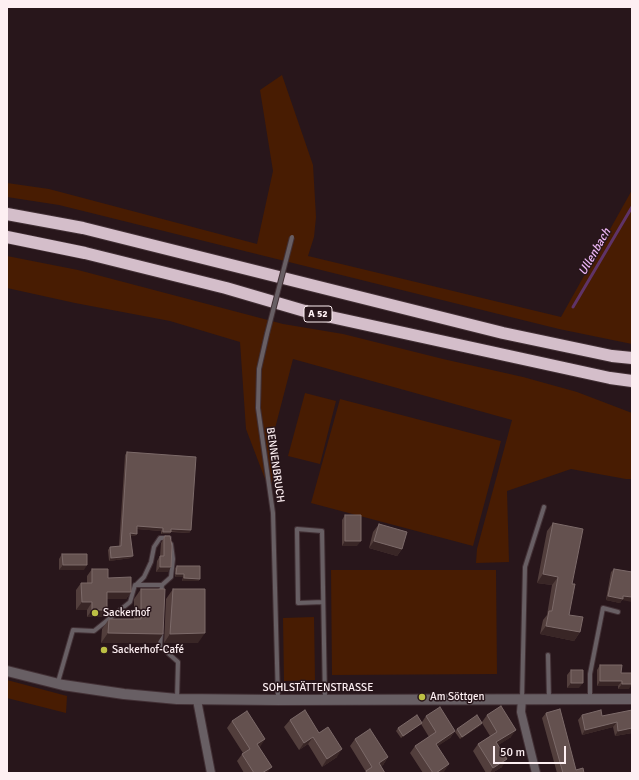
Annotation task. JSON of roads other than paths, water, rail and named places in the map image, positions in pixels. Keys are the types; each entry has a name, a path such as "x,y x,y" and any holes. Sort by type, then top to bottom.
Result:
{"highway":[{"name":"A 52","path":"7,214 83,228 503,333 612,356 632,358"},
{"name":"A 52","path":"7,237 84,253 226,288 308,312 610,378 632,381"}],"street":[{"name":"SOHLSTÄTTENSTRASSE","path":"7,671 58,683 124,694 197,700 632,699"},
{"path":"522,699 521,712 536,773"},
{"path":"197,700 211,773"}],"lane":[{"name":"BENNENBRUCH","path":"278,700 273,513 258,408 259,369 292,237"},
{"path":"522,699 525,567 544,507"},
{"path":"323,602 298,603 297,529 322,531 325,700"},
{"path":"58,683 73,630 94,631 130,602 136,585 144,577 151,562 154,547 160,538 170,538 173,559 171,577 162,585 136,585"},
{"path":"161,601 162,585"},
{"path":"590,699 590,674 603,608 618,612"},
{"path":"161,631 160,646 178,662 177,699"},
{"path":"548,655 549,699"}],"waterway":[{"name":"Ullenbach","path":"573,307 632,207"}],"place":[{"name":"Sackerhof","path":"95,613"},
{"name":"Sackerhof-Café","path":"104,650"},
{"name":"Am Söttgen","path":"422,697"}]}
